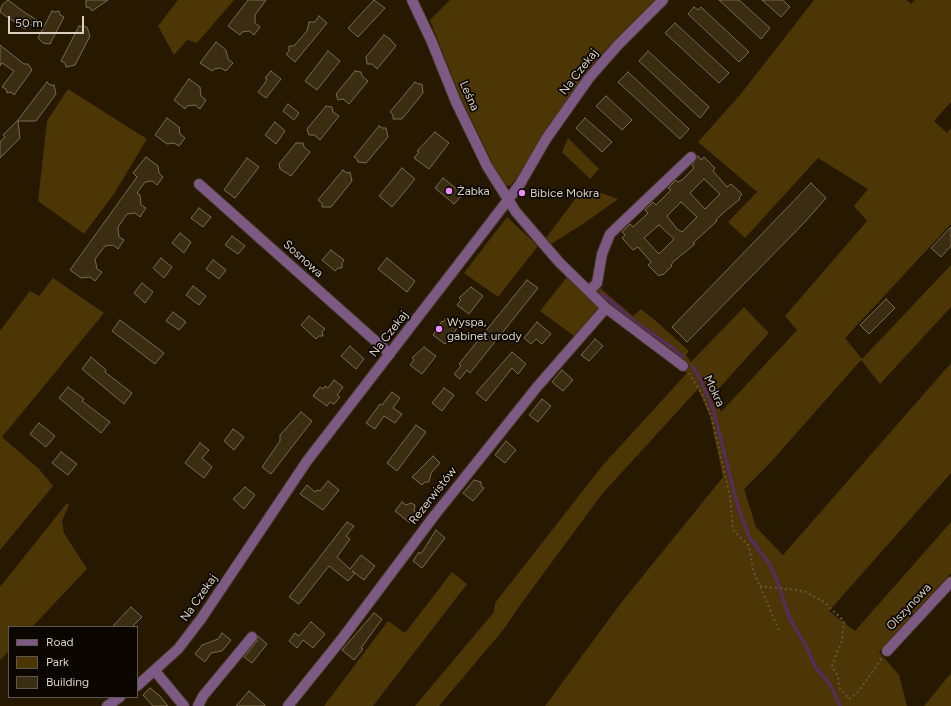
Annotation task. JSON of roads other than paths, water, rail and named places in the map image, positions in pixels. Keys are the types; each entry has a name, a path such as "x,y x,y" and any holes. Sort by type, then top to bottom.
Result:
{"street":[{"name":"Leśna","path":"412,0 431,40 456,102 487,166 508,200"},
{"name":"Na Czekaj","path":"138,685 178,649 201,619 307,461 520,184 546,139 589,78 618,45 663,0"},
{"path":"589,292 597,283 602,254 610,234 691,157"},
{"name":"Sosnowa","path":"199,184 390,354"},
{"path":"508,200 559,262 589,292 606,308 683,366"},
{"name":"Rezerwistów","path":"288,706 341,640 434,516 537,387 606,308"},
{"name":"Olszynowa","path":"887,651 951,582"},
{"path":"198,706 203,696 252,637"},
{"path":"155,671 184,706"},
{"path":"107,706 119,698"}],"waterway":[{"path":"602,294 638,324 673,348 683,357"},
{"path":"692,366 700,378 714,412 737,503 749,537 768,562 777,580 789,617 806,646 816,668 830,684 840,706"}],"place":[{"name":"Żabka","path":"449,191"},
{"name":"Bibice Mokra","path":"522,193"},
{"name":"Wyspa, gabinet urody","path":"439,329"}]}
